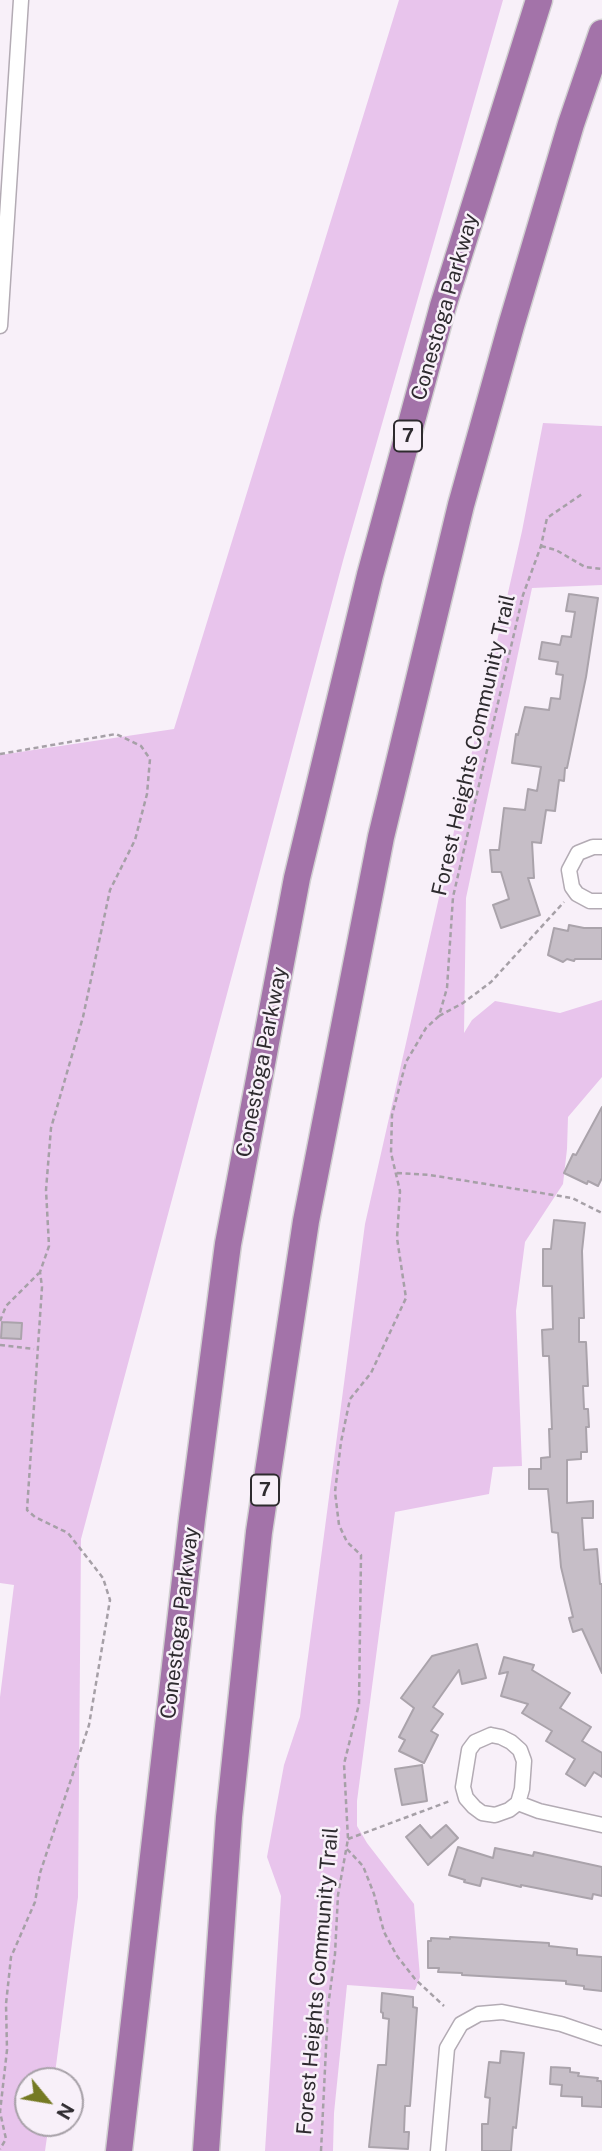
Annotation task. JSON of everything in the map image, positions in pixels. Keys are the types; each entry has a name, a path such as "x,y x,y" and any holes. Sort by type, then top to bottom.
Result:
{"highway":[{"name":"Conestoga Parkway","path":"119,2151 190,1533 228,1244 298,878 370,575 443,306 539,0"},
{"name":"7","path":"206,2151 229,1817 259,1532 306,1221 382,836 461,505 571,124 602,33"}],"street":[{"path":"0,326 21,0"},
{"path":"602,847 593,847 578,853 569,870 569,878 577,894 590,901 602,901"},
{"path":"483,1737 501,1737 520,1750 524,1761 518,1802 509,1810 495,1815 482,1813 466,1798 463,1787 468,1750 483,1737"},
{"path":"518,1802 539,1811 602,1825"},
{"path":"438,2151 444,2062 447,2048 461,2024 479,2014 502,2012 561,2024 602,2038"}],"path":[{"name":"Forest Heights Community Trail","path":"321,2151 328,2007 335,1954 338,1895 348,1839 344,1765 359,1704 360,1555 347,1542 339,1525 335,1492 350,1399 371,1373 406,1298 397,1238 400,1191 391,1153 392,1115 406,1062 426,1028 439,1016 447,988 453,897 523,595 541,546 547,518 582,494"},
{"path":"541,546 556,550 585,566 602,569"},
{"path":"0,754 117,734 141,746 150,759 147,794 135,840 110,890 83,1017 51,1128 46,1190 49,1246 40,1272 6,1306 0,1321"},
{"path":"439,1016 463,1003 491,982 564,902"},
{"path":"397,1173 430,1175 572,1198 602,1213"},
{"path":"0,2149 6,2139 0,2112 7,2050 6,2004 10,1957 35,1902 40,1873 89,1725 110,1600 103,1578 68,1533 35,1517 27,1510 42,1287 40,1272"},
{"path":"0,1345 34,1349"},
{"path":"348,1839 454,1800"},
{"path":"347,1849 363,1866 384,1932 397,1956 415,1979 444,2006"}],"shaded area":[{"path":"399,0 503,0 344,557 81,1539 78,1897 56,2067 14,2067 14,2137 47,2137 45,2151 0,2151 0,1697 14,1585 0,1583 0,755 174,729"},
{"path":"543,423 602,426 602,585 532,588 466,898 464,1033 472,1020 495,1001 560,1013 602,1000 602,1077 568,1117 563,1184 525,1242 516,1311 522,1466 493,1467 489,1494 395,1512 357,1801 357,1826 414,1904 420,1977 415,1990 347,1985 334,2113 333,2151 265,2151 281,1896 267,1857 284,1765 300,1717 365,1224 522,531"}],"building":[{"path":"569,594 598,598 586,677 564,781 559,780 555,811 546,810 541,843 532,842 534,878 528,878 540,915 501,928 493,905 509,899 501,872 492,872 490,850 499,850 504,808 525,810 528,789 537,791 541,767 512,763 516,734 518,735 525,707 549,710 551,698 560,699 563,675 556,674 558,662 539,659 542,642 560,645 562,636 571,637 575,612 566,611"},
{"path":"569,925 602,928 602,959 567,959 563,962 548,955 554,928 568,931"},
{"path":"602,1107 602,1178 598,1186 564,1173"},
{"path":"554,1220 585,1223 582,1251 584,1318 579,1318 579,1342 586,1342 588,1386 583,1386 584,1409 588,1409 589,1427 586,1427 587,1452 581,1452 581,1459 567,1460 567,1503 593,1501 593,1518 582,1518 584,1550 597,1549 602,1584 602,1673 582,1629 573,1632 569,1618 573,1617 561,1567 558,1533 552,1532 548,1489 529,1489 529,1469 541,1469 541,1458 550,1457 549,1429 552,1429 549,1356 543,1356 542,1330 553,1329 552,1286 543,1286 543,1249 551,1249"},
{"path":"2,1322 22,1323 21,1339 1,1338"},
{"path":"477,1644 486,1678 462,1684 459,1670 433,1707 443,1714 431,1731 438,1735 424,1763 399,1751 405,1740 399,1737 414,1708 401,1698 432,1656"},
{"path":"504,1657 534,1665 532,1670 570,1693 560,1708 591,1727 582,1741 602,1753 602,1777 594,1772 585,1786 566,1774 575,1759 546,1741 552,1731 522,1713 528,1704 501,1696 508,1672 499,1674"},
{"path":"422,1765 427,1801 402,1805 395,1769"},
{"path":"420,1825 431,1838 446,1825 458,1838 428,1865 406,1837"},
{"path":"458,1847 493,1858 495,1848 533,1856 534,1852 602,1867 602,1896 593,1894 592,1899 482,1878 480,1886 464,1882 465,1880 449,1875"},
{"path":"431,1938 549,1943 549,1946 577,1949 577,1955 602,1957 602,1991 566,1984 566,1981 462,1975 438,1972 439,1968 428,1968 428,1941 431,1941"},
{"path":"382,1993 413,1997 413,2007 417,2008 410,2106 405,2106 404,2132 409,2132 408,2149 369,2147 378,2065 386,2065 389,2019 383,2018 381,2012"},
{"path":"501,2051 524,2053 516,2128 513,2127 511,2151 482,2151 482,2124 488,2124 490,2098 485,2097 489,2062 500,2063"},
{"path":"551,2067 570,2068 570,2072 579,2073 578,2076 598,2078 597,2081 601,2081 602,2085 602,2107 582,2106 582,2097 561,2096 562,2085 550,2084"}]}
